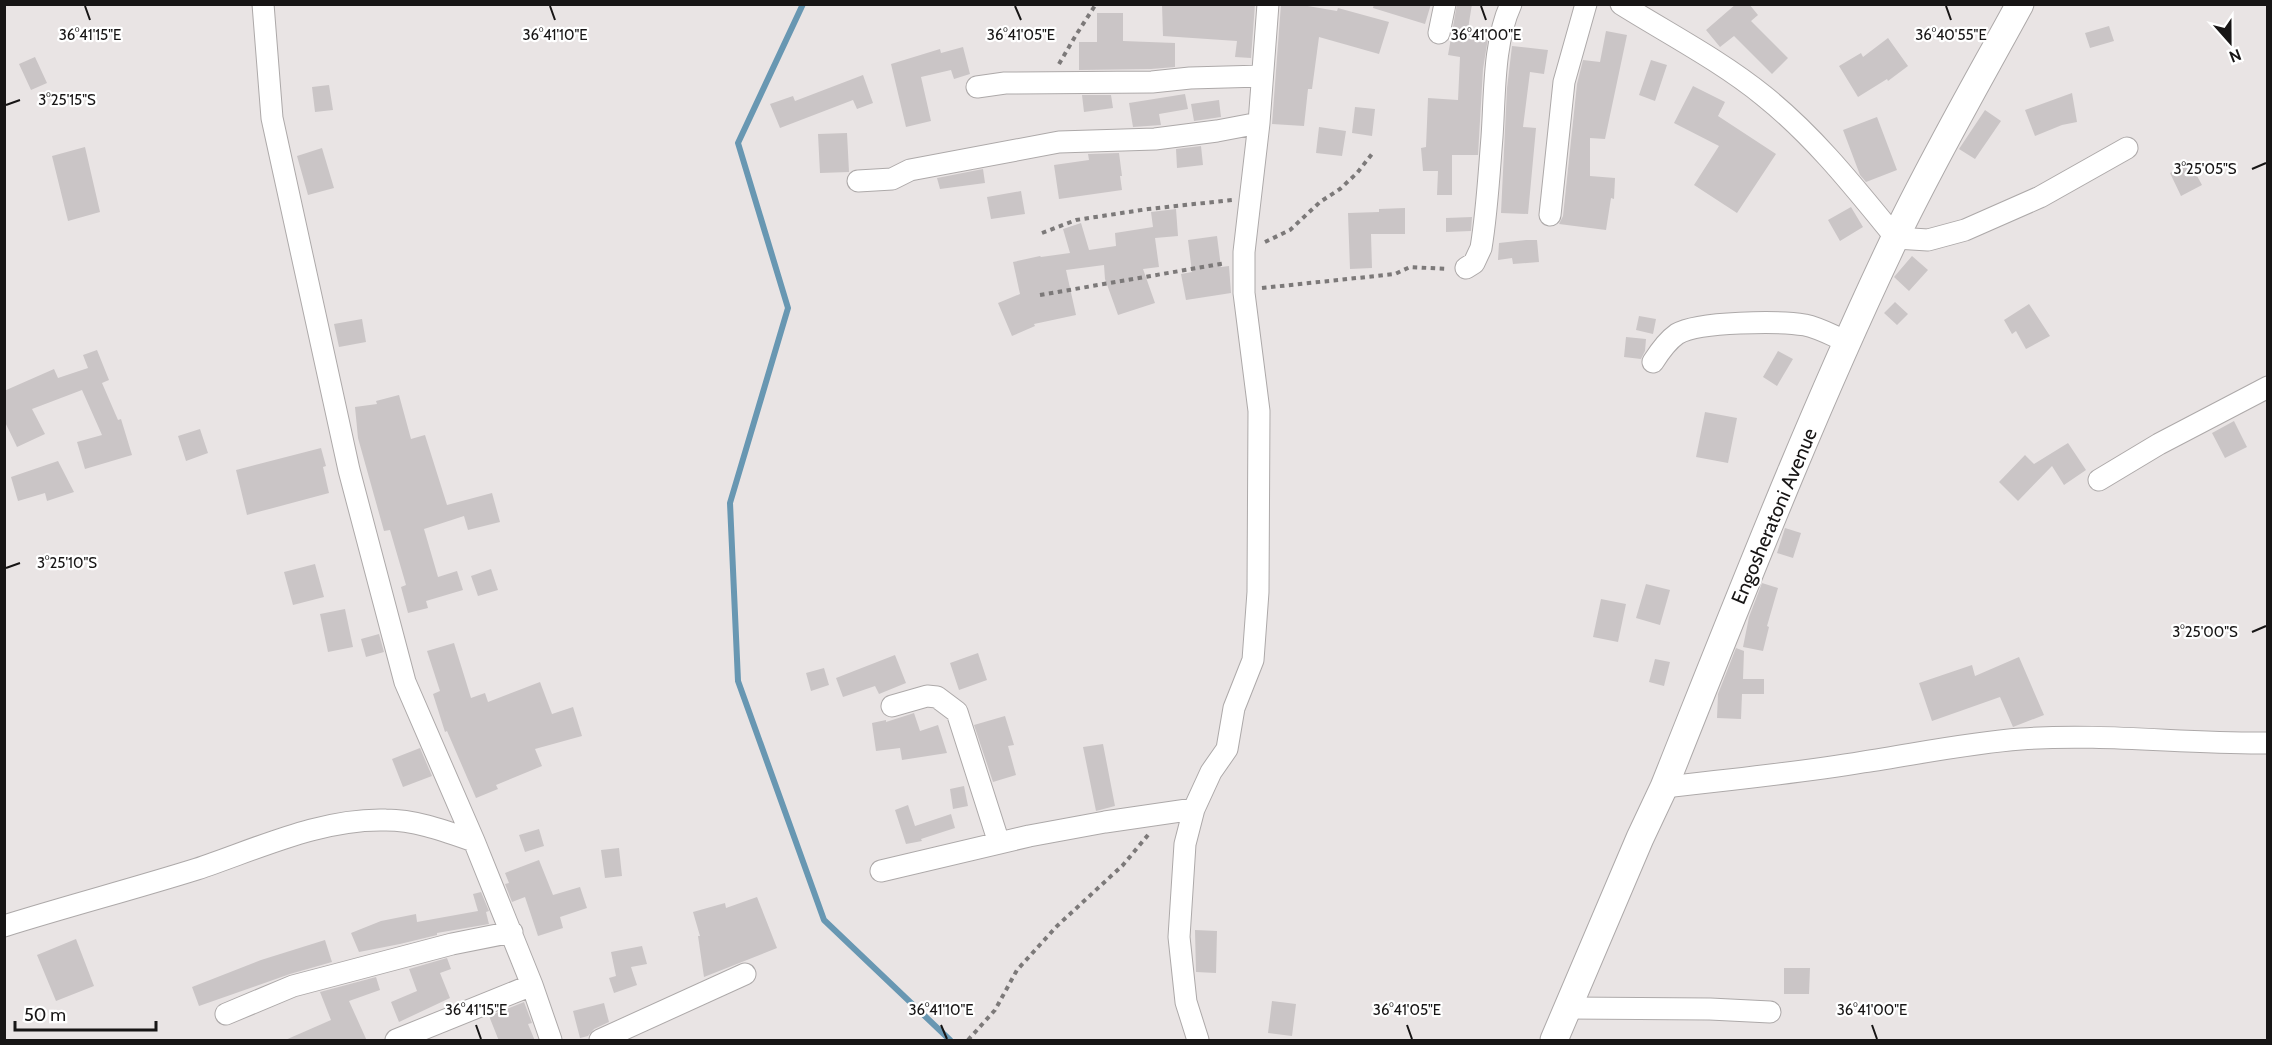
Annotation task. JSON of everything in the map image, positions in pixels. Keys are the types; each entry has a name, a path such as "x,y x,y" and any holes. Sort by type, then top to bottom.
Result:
{"street":[{"path":"263,4 272,118 349,470 405,682 512,933 551,1041"},
{"path":"1198,1041 1186,1002 1179,937 1185,844 1194,809 1211,772 1227,749 1234,708 1253,660 1258,580 1259,411 1244,293 1244,256 1259,123 1268,4"},
{"path":"1439,33 1445,4"},
{"path":"1466,268 1474,262 1481,248 1495,79 1501,41 1511,4"},
{"path":"1550,215 1564,82 1586,4"},
{"path":"1621,4 1722,66 1765,97 1840,169 1896,238 1928,240 1965,230 2040,197 2127,147"},
{"name":"Engosheratoni Avenue","path":"1554,1041 1664,787 1789,473 1896,238 2012,9"},
{"path":"977,87 1005,83 1152,81 1262,76"},
{"path":"858,181 892,179 910,170 1059,142 1155,139 1259,123"},
{"path":"1653,362 1664,345 1678,333 1725,324 1778,323 1807,326 1848,342"},
{"path":"2099,480 2159,444 2268,387"},
{"path":"892,706 927,696 937,698 957,712 999,843"},
{"path":"1664,787 1789,773 1985,742 2020,739 2085,737 2268,743"},
{"path":"881,872 999,843 1105,822 1194,809"},
{"path":"4,926 194,870 313,830 356,822 386,820 431,826 474,841"},
{"path":"226,1014 303,983 453,945 512,933"},
{"path":"600,1041 745,974"},
{"path":"396,1041 532,985"},
{"path":"1568,1008 1710,1009 1770,1012"}],"path":[{"path":"1052,82 1062,57 1096,4"},
{"path":"1040,295 1244,256 1290,230 1320,202 1340,189 1372,154"},
{"path":"1042,233 1076,220 1148,209 1250,198"},
{"path":"1244,293 1256,289 1395,273 1410,267 1438,270 1466,268"},
{"path":"968,1040 995,1010 1017,970 1057,926 1123,865 1166,813"}],"building":[{"path":"1162,4 1255,4 1251,58 1235,57 1237,41 1163,36"},
{"path":"1281,4 1296,4 1337,11 1338,8 1389,22 1379,54 1319,37 1312,89 1308,89 1304,126 1272,124"},
{"path":"1374,4 1431,4 1425,24 1373,8"},
{"path":"1457,4 1472,4 1468,29 1489,32 1483,69 1478,155 1452,155 1452,195 1437,195 1438,171 1423,171 1421,148 1426,147 1428,98 1458,100 1460,57 1448,55"},
{"path":"1736,4 1749,4 1758,15 1751,21 1788,58 1772,74 1734,36 1720,47 1706,30"},
{"path":"1097,13 1123,13 1123,41 1175,43 1175,67 1079,70 1079,42 1097,42"},
{"path":"2109,26 2114,41 2090,48 2085,33"},
{"path":"1606,31 1627,35 1605,139 1590,138 1590,176 1615,178 1614,199 1611,198 1606,230 1559,224 1563,216 1577,84 1583,60 1600,62"},
{"path":"1888,38 1908,66 1888,81 1887,79 1858,97 1839,66 1861,53 1863,57"},
{"path":"1512,46 1548,50 1544,74 1530,72 1523,127 1536,128 1528,214 1501,213 1507,88"},
{"path":"963,47 970,74 954,79 951,70 921,77 931,121 906,127 891,64 940,49 941,53"},
{"path":"35,57 47,83 31,90 19,64"},
{"path":"1651,60 1667,65 1655,101 1639,95"},
{"path":"863,75 873,103 857,109 853,100 780,128 770,104 793,96 795,101"},
{"path":"329,85 333,110 315,112 312,87"},
{"path":"1693,86 1725,102 1718,116 1776,154 1737,213 1694,185 1719,146 1674,123"},
{"path":"2072,93 2077,122 2062,125 2035,136 2025,110"},
{"path":"1185,94 1188,109 1159,114 1161,125 1133,127 1129,103"},
{"path":"1082,95 1111,95 1113,108 1084,112"},
{"path":"1219,100 1221,117 1194,121 1191,104"},
{"path":"1355,107 1375,109 1372,136 1352,133"},
{"path":"1985,110 2001,121 1975,159 1959,149"},
{"path":"1877,117 1897,170 1866,182 1860,175 1843,130"},
{"path":"1319,127 1346,131 1342,156 1316,153"},
{"path":"847,133 849,172 820,173 818,134"},
{"path":"1201,146 1203,165 1177,168 1176,149"},
{"path":"85,147 100,212 68,221 52,156"},
{"path":"322,148 334,188 308,195 297,156"},
{"path":"1119,153 1122,190 1059,199 1054,165 1089,160 1088,154"},
{"path":"2190,163 2202,185 2181,196 2170,173"},
{"path":"983,169 985,183 940,189 937,178"},
{"path":"1021,191 1025,214 991,219 987,197"},
{"path":"1851,207 1863,227 1840,241 1828,220"},
{"path":"1405,208 1405,234 1371,234 1372,268 1350,269 1348,213"},
{"path":"1176,209 1178,236 1155,238 1159,267 1143,269 1155,303 1118,315 1105,279 1104,265 1066,270 1076,315 1034,324 1035,326 1012,336 998,303 1020,294 1013,262 1070,253 1063,229 1081,223 1089,250 1116,246 1115,233 1153,227 1151,212"},
{"path":"1472,217 1471,231 1446,232 1446,218"},
{"path":"1217,236 1221,267 1229,266 1231,293 1186,300 1181,274 1192,272 1188,240"},
{"path":"1537,240 1539,262 1513,264 1512,258 1498,260 1499,243"},
{"path":"1912,256 1928,270 1909,291 1894,277"},
{"path":"1895,302 1908,314 1897,325 1884,313"},
{"path":"2029,304 2050,336 2026,349 2016,331 2012,334 2004,320"},
{"path":"1639,316 1656,319 1653,334 1636,330"},
{"path":"362,319 366,342 339,347 334,324"},
{"path":"1626,337 1646,339 1645,351 1641,359 1624,357"},
{"path":"97,350 109,380 102,383 118,420 121,419 132,455 85,469 77,442 102,435 82,390 32,409 45,434 17,447 4,420 4,391 54,369 58,378 88,368 83,355"},
{"path":"1778,351 1793,359 1777,386 1763,377"},
{"path":"399,395 411,439 425,435 447,505 492,493 500,522 468,530 464,516 424,529 438,577 457,571 463,590 426,601 428,608 408,613 401,587 406,585 390,530 384,531 358,438 355,407 377,404 376,401"},
{"path":"1705,412 1737,418 1728,463 1696,457"},
{"path":"2234,421 2247,447 2225,458 2212,433"},
{"path":"200,429 208,453 186,461 178,436"},
{"path":"2068,443 2086,470 2064,485 2052,466 2018,501 1999,482 2025,455 2034,464"},
{"path":"321,448 329,493 247,515 236,470"},
{"path":"58,461 74,492 47,501 45,493 18,501 11,477"},
{"path":"1785,528 1801,533 1793,558 1777,553"},
{"path":"315,564 324,597 293,605 284,572"},
{"path":"491,569 498,590 478,596 471,576"},
{"path":"1762,583 1778,588 1767,626 1769,627 1763,651 1743,647 1749,617"},
{"path":"1646,584 1670,590 1660,625 1636,618"},
{"path":"1601,599 1626,604 1618,642 1593,637"},
{"path":"345,609 353,647 328,652 320,614"},
{"path":"379,634 384,652 366,657 361,639"},
{"path":"454,643 471,698 485,693 488,702 540,682 552,714 573,707 582,736 535,749 542,766 496,785 498,789 476,798 447,731 445,732 433,694 440,691 427,651"},
{"path":"1736,648 1744,651 1743,679 1764,679 1764,694 1742,694 1741,719 1717,718 1718,694"},
{"path":"978,653 987,680 959,690 950,663"},
{"path":"895,655 906,683 879,694 875,686 843,697 836,678"},
{"path":"2019,657 2044,715 2013,727 2000,697 1932,721 1919,683 1972,665 1975,676"},
{"path":"1655,659 1670,662 1664,686 1649,682"},
{"path":"824,668 829,685 811,691 806,673"},
{"path":"914,713 920,731 938,725 947,753 902,760 900,748 876,751 872,723 886,720 886,722"},
{"path":"1005,716 1014,745 1008,746 1016,775 993,782 974,725"},
{"path":"1103,744 1115,806 1096,811 1083,747"},
{"path":"420,748 432,776 403,787 392,759"},
{"path":"964,786 968,806 953,809 950,789"},
{"path":"908,805 915,826 951,814 955,828 921,839 922,841 906,844 895,810"},
{"path":"539,829 544,846 525,852 519,835"},
{"path":"619,848 622,876 605,878 601,850"},
{"path":"539,860 553,895 580,887 587,908 560,917 563,928 538,936 525,897 512,902 505,884 509,883 505,873"},
{"path":"481,892 489,911 486,912 489,924 437,933 437,935 359,952 351,933 381,921 416,914 417,922 478,911 473,894"},
{"path":"757,897 777,948 704,977 698,936 700,936 693,912 725,903 726,908"},
{"path":"1195,930 1217,931 1216,973 1196,972"},
{"path":"76,939 94,986 56,1001 37,955"},
{"path":"325,940 332,962 199,1006 192,987 261,960"},
{"path":"642,946 647,964 631,967 637,985 614,993 609,978 616,976 611,952"},
{"path":"447,958 451,969 440,973 450,998 399,1022 391,1002 417,991 409,969"},
{"path":"1784,968 1810,968 1809,994 1784,994"},
{"path":"376,977 380,990 349,1001 367,1041 283,1041 331,1020 320,992"},
{"path":"1272,1001 1296,1004 1292,1036 1268,1033"},
{"path":"524,1002 532,1023 528,1024 535,1041 499,1041 489,1016"},
{"path":"604,1003 609,1022 594,1029 588,1036 580,1038 573,1011"}],"waterway":[{"path":"803,4 738,143 788,308 730,503 738,681 824,920 950,1040"}]}
